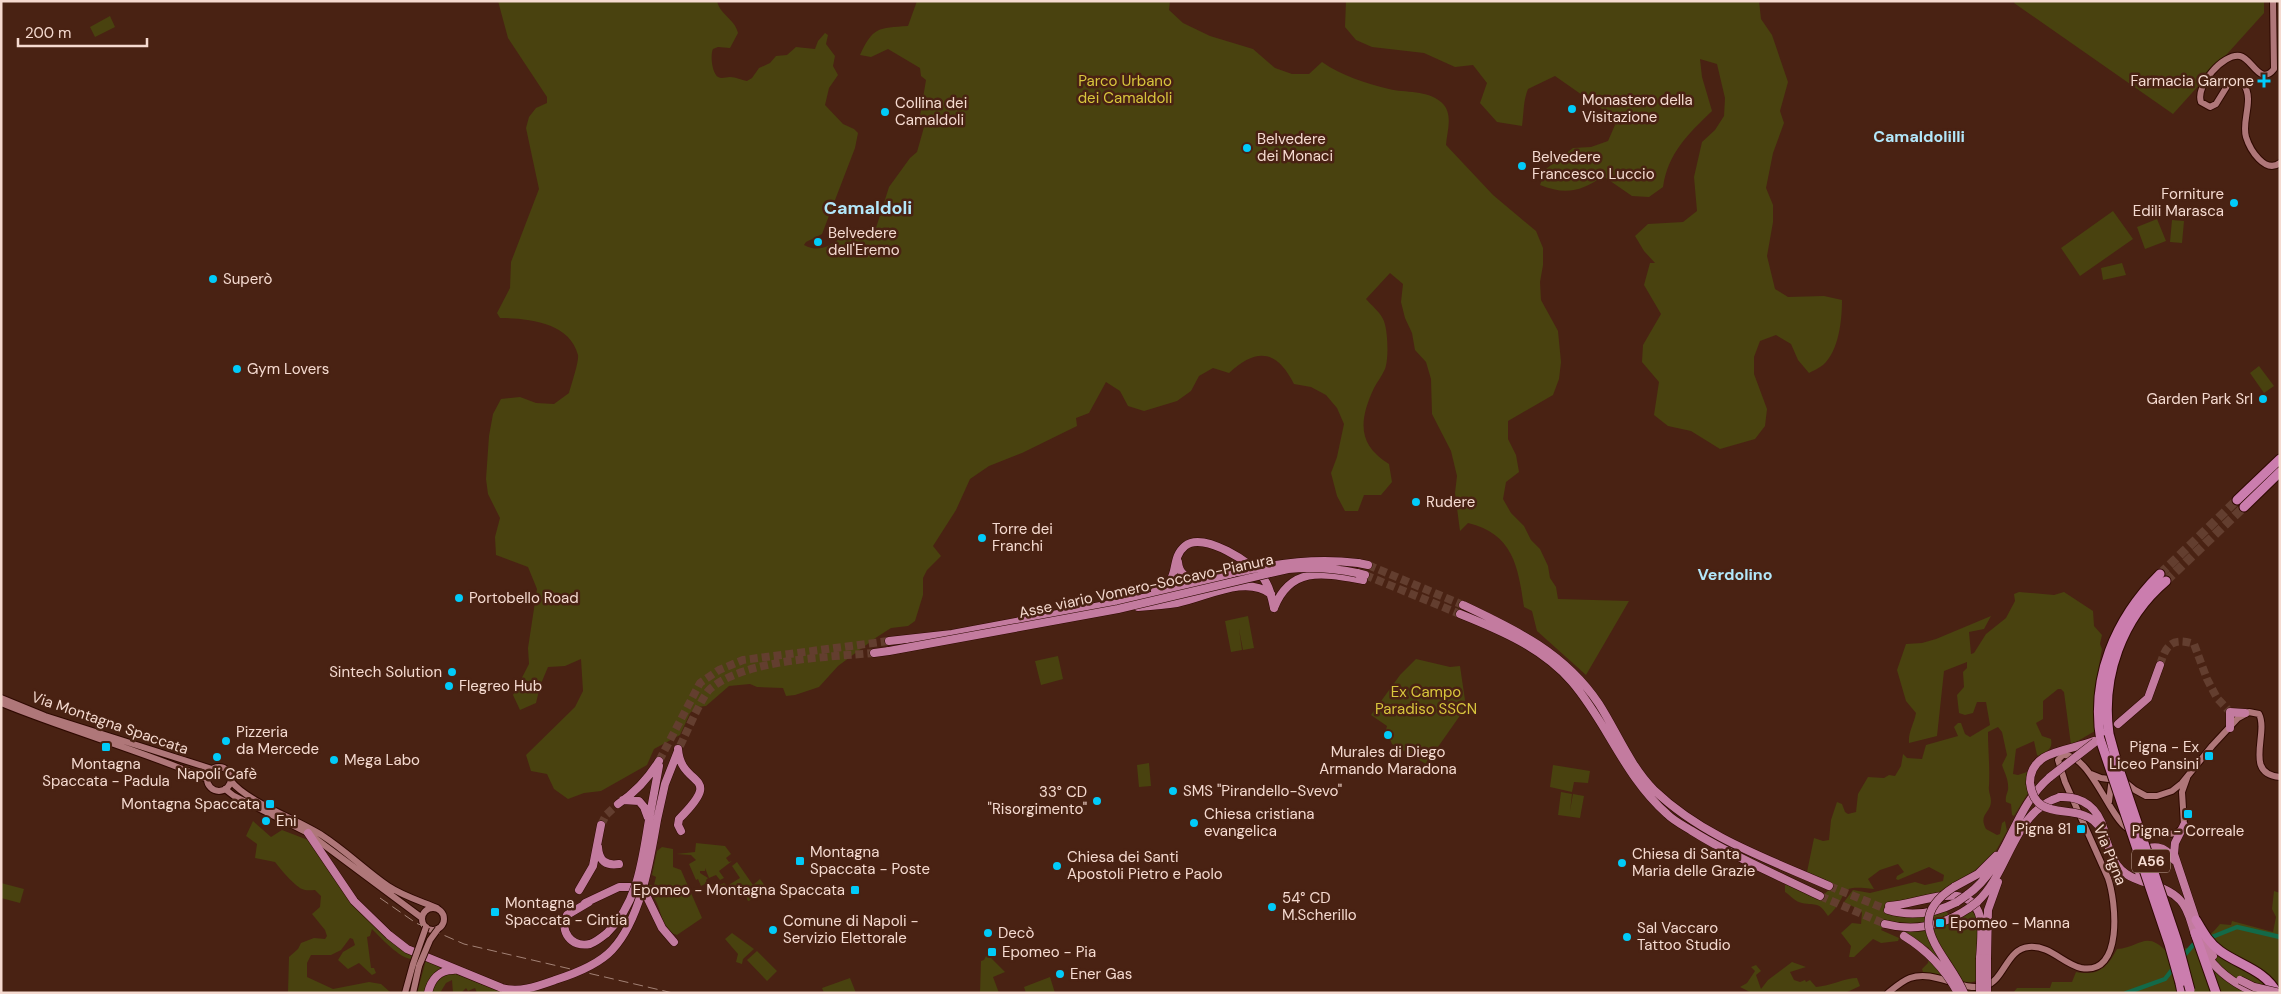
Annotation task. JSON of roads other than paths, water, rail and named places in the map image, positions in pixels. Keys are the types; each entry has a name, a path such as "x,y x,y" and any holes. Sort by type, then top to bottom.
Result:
{"highway":[{"path":"2280,459 2241,504 2280,472"},
{"path":"1122,601 1159,590 1169,584 1173,578 1178,557 1183,547 1188,544 1202,542 1238,557 1258,571 1271,594"},
{"path":"1178,557 1179,568 1184,575 1198,580 1216,578"},
{"name":"Asse viario Vomero-Soccavo-Pianura","path":"889,641 952,634 1122,601 1175,590 1216,578 1298,561 1318,560 1368,565"},
{"name":"Asse viario Vomero-Soccavo-Pianura","path":"874,653 1118,609 1288,569 1310,567 1336,568 1360,577 1302,576 1287,585 1274,608 1271,594"},
{"name":"A56","path":"2163,582 2133,619 2116,653 2108,693 2109,734 2116,763 2178,941 2187,992 2180,983 2169,944 2097,741 2098,704 2104,664 2116,633 2128,613 2163,582"},
{"path":"1118,609 1177,603 1250,586 1260,587 1271,594"},
{"path":"1463,605 1548,659 1573,683 1629,772 1649,797 1668,816 1703,838 1820,896"},
{"path":"1460,614 1491,622 1538,643 1576,676 1598,703 1637,769 1652,788 1671,806 1694,823 1724,840 1829,886"},
{"path":"2116,653 2126,644"},
{"path":"2118,724 2142,705 2150,694 2160,665"},
{"path":"2230,728 2230,712 2245,713"},
{"path":"2097,741 2052,753 2040,759 2033,768 2030,783 2034,797 2044,807 2051,810 2082,815 2095,822 2101,829 2115,863 2120,870 2130,877 2173,894 2183,903 2216,993"},
{"path":"1958,993 1936,961 1922,948 1884,925 1904,927 1929,926 1951,919 1976,902 1990,887 2032,796 2050,777 2097,741"},
{"path":"630,888 622,886 614,889 570,911 564,922 566,935 577,944 593,943 607,933 625,910 635,889 653,820 679,747 680,762 700,784 701,793 693,805 679,819 678,825 681,831"},
{"path":"308,833 349,894 383,931 407,949 502,988 524,989 565,977 603,957 618,942 640,897 649,865 660,761 648,779 636,791 620,802 639,801 653,820"},
{"path":"2017,830 2039,807 2060,797 2077,798 2093,808 2101,819 2110,851"},
{"path":"579,890 592,866 601,825"},
{"path":"2184,825 2174,847 2176,863 2206,946 2214,958 2228,972 2254,987 2278,993"},
{"path":"597,838 602,860 607,864 619,864"},
{"path":"2154,886 2141,875 2138,869 2142,853 2150,848 2159,847 2168,852 2176,863"},
{"path":"1964,993 1952,970 1935,946 1929,928 1931,914 1936,903 1954,887 1982,870 2006,852"},
{"path":"1987,993 1980,918 1969,901 1957,896 1947,895 1889,908 1905,913 1922,913 1940,909 1957,902 1968,895 1988,876 2006,852"},
{"path":"1980,993 1989,904 2006,852"},
{"path":"646,894 662,928 674,942"},
{"path":"573,904 589,902"},
{"path":"2196,920 2213,946 2261,974 2278,993"},
{"path":"2195,933 2206,954 2218,970 2237,984 2256,993"},
{"path":"428,993 432,981 439,974 450,970 462,973"}],"main road":[{"path":"2273,1 2274,69 2271,73 2267,75 2260,74 2246,58 2236,55 2225,61 2215,70 2201,87 2199,96 2201,102 2210,107 2216,104 2229,83 2236,81 2243,84 2247,96 2246,137 2262,162 2270,167 2280,163"},
{"name":"Via Montagna Spaccata","path":"1,698 45,716 212,769"},
{"name":"Via Montagna Spaccata","path":"1,703 44,721 171,764 207,779"},
{"path":"2163,794 2179,786 2212,746 2245,713 2254,712 2259,714 2263,726 2258,759 2262,768 2271,775 2280,776"},
{"name":"Via Pigna","path":"1888,993 1910,978 1921,976 1969,987 1984,986 1994,980 2015,952 2026,947 2044,949 2080,968 2094,968 2105,961 2112,944 2113,893 2065,782 2058,760 2063,755 2069,755 2086,770 2098,777 2121,780 2146,796 2174,795 2180,800 2182,805"},
{"path":"405,993 416,965 426,927 422,918 413,910 387,889 324,836 252,798 237,788 231,781 230,774 226,769 219,767 212,769 207,779 213,789 225,790 308,833 387,889 437,908 442,912 445,918 443,925 430,940 416,965 413,993"},
{"name":"Via Pigna","path":"2086,770 2122,824 2139,834 2172,834 2180,831 2184,825"},
{"path":"2184,825 2182,792 2187,778"},
{"name":"Via Pigna","path":"2112,807 2109,797 2111,785 2121,780"},
{"path":"225,790 231,781"},
{"path":"422,918 427,910 437,908"},
{"path":"426,927 432,930 438,929"}],"waterway":[{"path":"2207,939 2237,927 2280,937"},
{"path":"2182,958 2193,945 2200,942"},
{"path":"2126,993 2165,979 2175,966"}],"tunnel":[{"path":"2160,574 2237,500"},
{"path":"2166,581 2244,507"},
{"path":"1368,565 1463,605"},
{"path":"1365,575 1460,614"},
{"path":"659,761 700,683 719,670 743,660 889,641"},
{"path":"2160,665 2165,652 2171,644 2175,642 2194,644 2207,679 2217,698 2230,712"},
{"path":"680,746 707,693 725,679 765,665 812,658 874,653"},
{"path":"601,825 606,815 618,804"},
{"path":"1829,886 1888,910"},
{"path":"1820,896 1885,924"}],"railway":[{"path":"380,898 416,923 464,944 673,993"}],"place":[{"name":"Farmacia Garrone","path":"2264,81"},
{"name":"Monastero della Visitazione","path":"1572,109"},
{"name":"Collina dei Camaldoli","path":"885,112"},
{"name":"Belvedere dei Monaci","path":"1247,148"},
{"name":"Belvedere Francesco Luccio","path":"1522,166"},
{"name":"Forniture Edili Marasca","path":"2234,203"},
{"name":"Belvedere dell'Eremo","path":"818,242"},
{"name":"Superò","path":"213,279"},
{"name":"Gym Lovers","path":"237,369"},
{"name":"Garden Park Srl","path":"2263,399"},
{"name":"Rudere","path":"1416,502"},
{"name":"Torre dei Franchi","path":"982,538"},
{"name":"Portobello Road","path":"459,598"},
{"name":"Sintech Solution","path":"452,672"},
{"name":"Flegreo Hub","path":"449,686"},
{"name":"Murales di Diego Armando Maradona","path":"1388,735"},
{"name":"Pizzeria da Mercede","path":"226,741"},
{"name":"Montagna Spaccata - Padula","path":"106,747"},
{"name":"Pigna - Ex Liceo Pansini","path":"2209,756"},
{"name":"Napoli Cafè","path":"217,757"},
{"name":"Mega Labo","path":"334,760"},
{"name":"SMS \"Pirandello-Svevo\"","path":"1173,791"},
{"name":"33° CD \"Risorgimento\"","path":"1097,801"},
{"name":"Montagna Spaccata","path":"270,804"},
{"name":"Pigna - Correale","path":"2188,814"},
{"name":"Eni","path":"266,821"},
{"name":"Chiesa cristiana evangelica","path":"1194,823"},
{"name":"Pigna 81","path":"2081,829"},
{"name":"Montagna Spaccata - Poste","path":"800,861"},
{"name":"Chiesa di Santa Maria delle Grazie","path":"1622,863"},
{"name":"Chiesa dei Santi Apostoli Pietro e Paolo","path":"1057,866"},
{"name":"Epomeo - Montagna Spaccata","path":"855,890"},
{"name":"54° CD M.Scherillo","path":"1272,907"},
{"name":"Montagna Spaccata - Cintia","path":"495,912"},
{"name":"Epomeo - Manna","path":"1940,923"},
{"name":"Comune di Napoli - Servizio Elettorale","path":"773,930"},
{"name":"Decò","path":"988,933"},
{"name":"Sal Vaccaro Tattoo Studio","path":"1627,937"},
{"name":"Epomeo - Pia","path":"992,952"},
{"name":"Ener Gas","path":"1060,974"}],"district":[{"name":"Camaldolilli","path":"1919,136"},
{"name":"Camaldoli","path":"868,208"},
{"name":"Verdolino","path":"1735,574"}],"park label":[{"name":"Parco Urbano dei Camaldoli","path":"1125,90"},
{"name":"Ex Campo Paradiso SSCN","path":"1426,700"}]}
